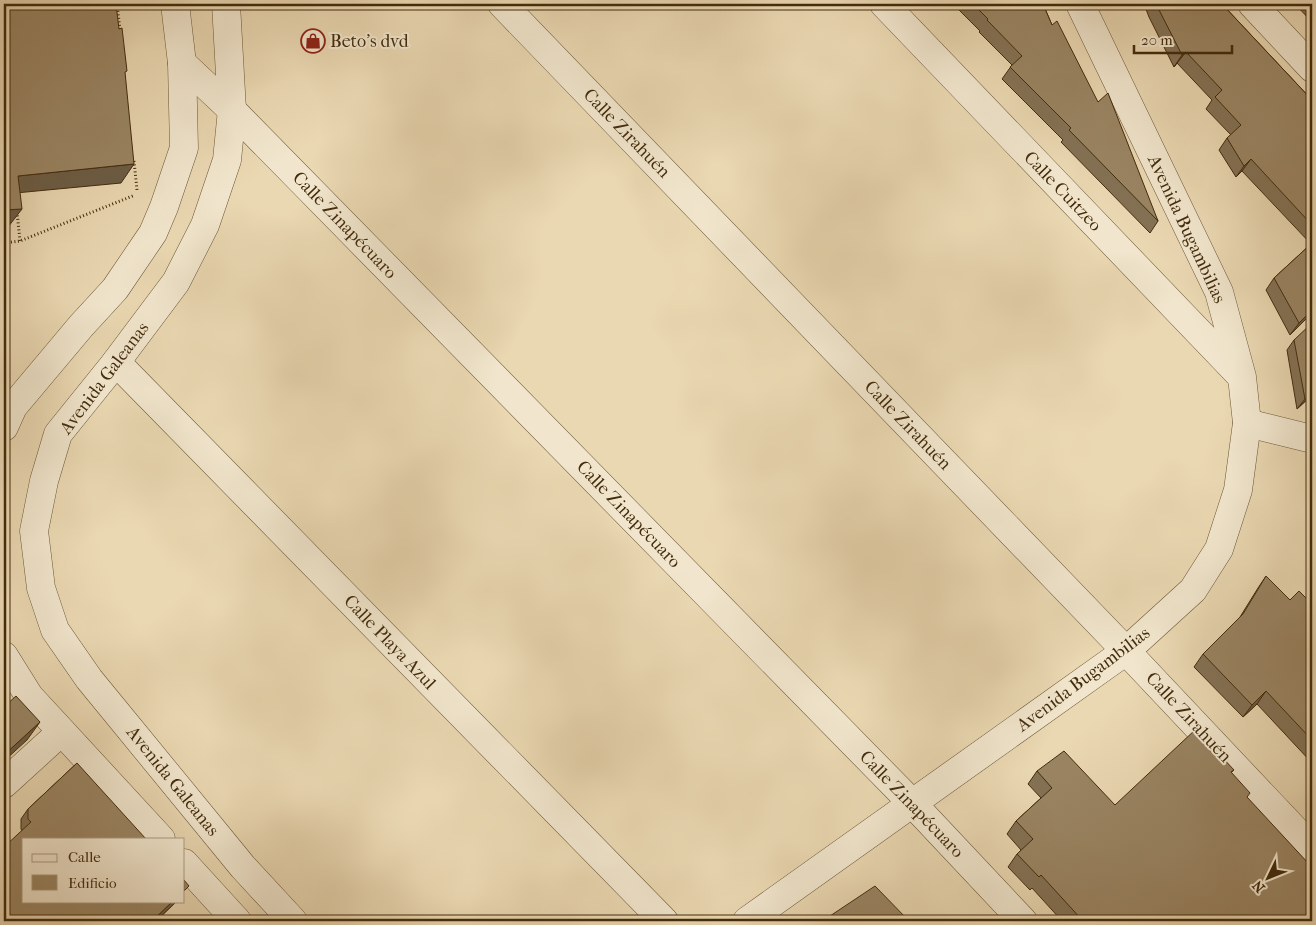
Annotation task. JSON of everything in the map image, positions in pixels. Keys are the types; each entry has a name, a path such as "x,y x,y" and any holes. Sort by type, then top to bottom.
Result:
{"street":[{"path":"4,427 13,407 115,288 153,233 164,207 184,148 182,63 175,4"},
{"name":"Avenida Galeanas","path":"226,4 232,110 227,160 205,226 176,282 116,362 58,434 44,481 34,531 41,588 55,630 90,680 244,867 293,921"},
{"name":"Calle Zirahuén","path":"502,4 1126,650 1312,848"},
{"name":"Calle Cuitzeo","path":"884,4 1242,377"},
{"name":"Avenida Bugambilias","path":"747,921 1126,650 1194,590 1219,549 1238,490 1247,423 1242,377 1219,292 1080,4"},
{"path":"1252,4 1312,68"},
{"name":"Calle Zinapécuaro","path":"182,63 232,110 912,803 1023,921"},
{"name":"Calle Playa Azul","path":"116,362 664,921"},
{"path":"1247,423 1312,439"},
{"path":"4,656 29,696 160,838"},
{"path":"4,784 61,732"},
{"path":"185,864 238,921"},
{"path":"213,895 244,867"}],"path":[{"path":"117,4 120,32"},
{"path":"4,243 20,241 137,194 133,156"},
{"path":"17,211 20,241"}],"building":[{"path":"4,4 116,4 119,29 122,28 127,71 125,72 134,164 18,176 22,209 4,210"},
{"path":"973,4 1043,4 1052,25 1057,21 1098,102 1108,93 1158,221 1069,130 1071,128 1010,67 1022,56"},
{"path":"1156,4 1222,4 1312,100 1312,225 1251,159 1244,166 1227,138 1241,125 1215,97 1222,90 1186,52 1182,55"},
{"path":"1312,243 1312,310 1299,323 1274,278"},
{"path":"1312,323 1312,392 1305,399 1294,340"},
{"path":"1266,576 1290,600 1299,591 1312,604 1312,740 1266,691 1252,705 1203,654 1243,614"},
{"path":"16,696 40,722 4,755 4,707"},
{"path":"1196,729 1234,770 1231,772 1250,793 1247,797 1309,864 1312,861 1312,921 1083,921 1041,875 1039,877 1017,854 1033,839 1016,821 1052,788 1037,771 1064,751 1115,805"},
{"path":"77,763 145,838 22,838 22,902 172,902 152,921 4,921 4,847 31,822 28,819 28,809"},
{"path":"185,881 189,886 185,890"},
{"path":"875,886 909,921 824,920"}],"place":[{"name":"Beto's dvd","path":"313,41"}]}
